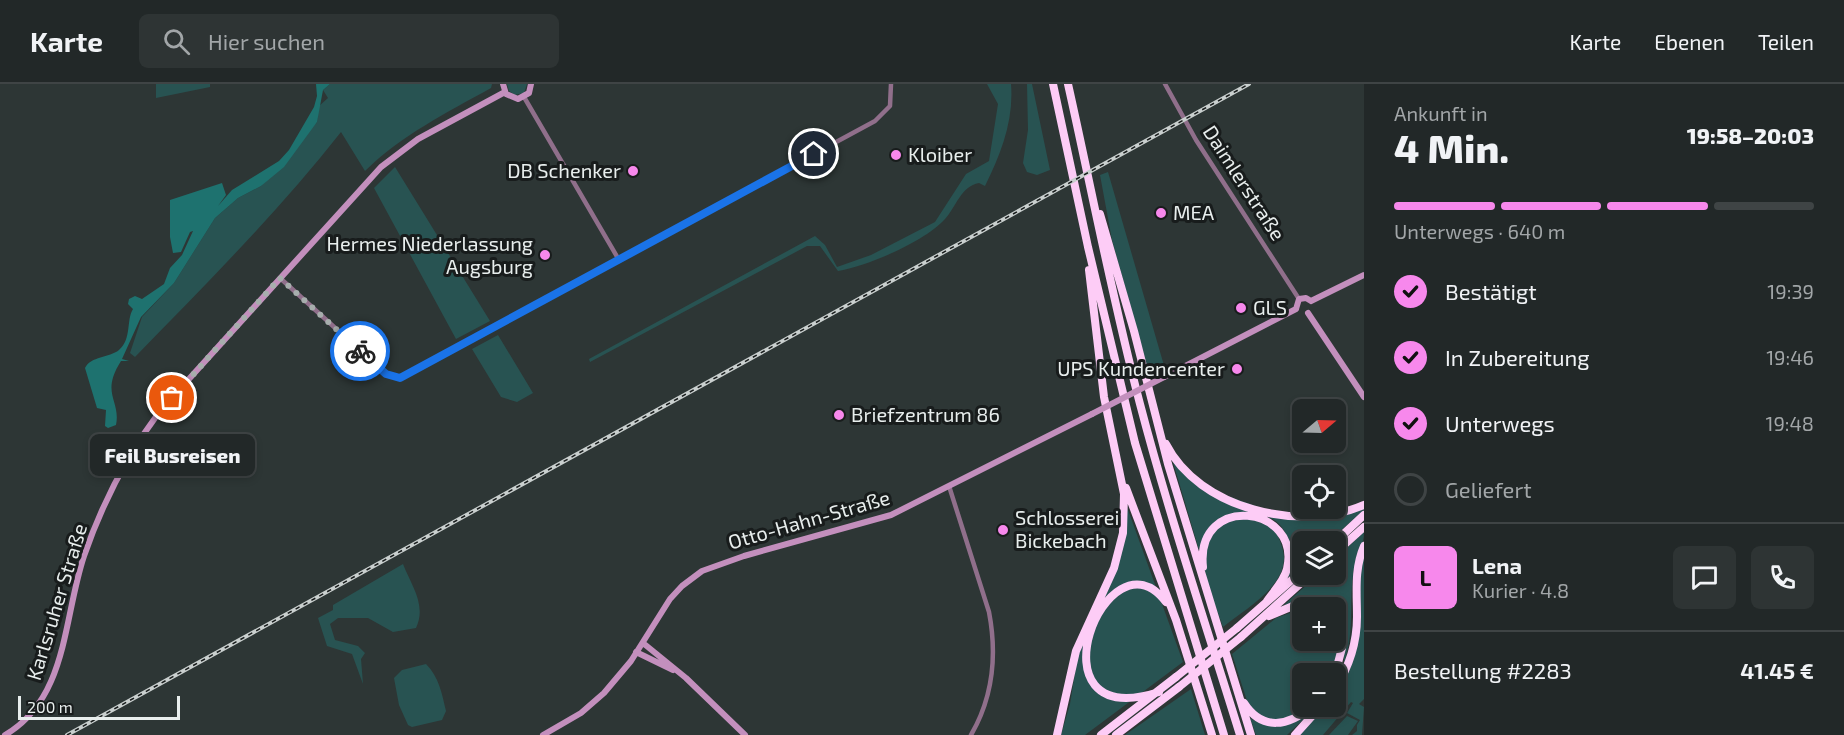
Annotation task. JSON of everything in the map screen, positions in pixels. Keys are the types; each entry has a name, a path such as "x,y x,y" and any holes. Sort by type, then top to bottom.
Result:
{"highway":[{"path":"1053,84 1088,248 1135,444 1224,735"},
{"path":"1068,84 1116,311 1156,466 1239,735"},
{"path":"1091,194 1105,228 1159,429 1251,735"},
{"path":"1057,735 1076,651 1120,549 1124,517 1120,473 1109,424 1099,360 1088,248"},
{"path":"1159,429 1172,455 1183,470 1205,487 1236,503 1268,512 1304,516 1342,513 1364,505"},
{"path":"1120,473 1176,620 1212,735"},
{"path":"1206,585 1203,550 1210,532 1227,518 1241,515 1256,516 1278,530 1288,553 1285,575 1268,601"},
{"path":"1346,532 1364,515"},
{"path":"1346,543 1364,527"},
{"path":"1346,667 1354,642 1356,576 1364,546"},
{"path":"1101,735 1159,692 1238,628 1292,580"},
{"path":"1116,735 1241,637 1299,585"},
{"path":"1159,692 1125,699 1103,692 1090,678 1084,650 1105,604 1119,590 1128,586 1145,587 1154,591 1166,602 1176,620"},
{"path":"1257,622 1292,606"},
{"path":"1238,691 1252,714 1272,724 1297,717"},
{"path":"1122,735 1145,714"},
{"path":"1295,735 1311,717"}],"street":[{"path":"503,84 505,92 513,99 524,97"},
{"path":"524,97 531,84"},
{"path":"280,278 386,374 400,378 881,117 890,106 891,84"},
{"name":"Daimlerstraße","path":"1164,84 1196,140 1299,299"},
{"name":"Karlsruher Straße","path":"5,735 33,714 45,696 61,652 84,557 104,504 136,446 160,411 364,184 395,155 505,92"},
{"path":"524,97 619,260"},
{"path":"1311,301 1364,275"},
{"path":"1306,298 1311,301 1312,309 1308,313 1301,314 1296,309 1299,299 1306,298"},
{"name":"Otto-Hahn-Straße","path":"543,735 581,713 604,693 643,643 670,599 682,586 702,571 744,556 872,522 949,486 1296,309"},
{"path":"1308,313 1364,397"},
{"path":"949,486 989,612 993,632 993,675 986,702 971,735"},
{"path":"643,643 686,678 744,735"},
{"path":"636,652 686,678"}],"shaded area":[{"path":"156,84 210,84 210,87 156,98"},
{"path":"316,84 330,84 323,90 317,122 284,167 261,186 238,198 215,218 174,283 141,317 122,359 129,361 121,361 112,381 117,416 116,425 108,428 105,426 106,410 97,408 85,368 91,361 115,353 123,346 133,309 128,304 129,299 135,296 142,299 164,284 170,268 182,255 193,231 190,232 181,252 173,253 170,237 170,200 222,183 226,195 218,206 232,190 279,161 289,150 314,107 317,96"},
{"path":"330,84 492,84 491,88 394,146 365,171 341,132 267,219 135,357 130,353 142,317 174,283 215,218 238,198 261,186 317,122 318,107 328,98 323,90"},
{"path":"507,84 527,84 524,93 515,95 509,91"},
{"path":"987,84 1011,84 1008,124 996,162 985,186 979,183 968,188 936,228 895,252 838,271 820,246 807,246 590,362 589,359 815,236 825,245 837,267 871,255 935,222 966,174 989,161 998,104"},
{"path":"1027,84 1032,84 1050,170 1037,175 1027,172 1023,163 1028,130"},
{"path":"395,167 490,321 456,339 374,188"},
{"path":"1108,172 1165,369 1150,377 1112,240 1100,175"},
{"path":"498,335 533,393 517,402 501,397 472,349"},
{"path":"1173,462 1200,486 1286,517 1292,516 1292,519 1346,519 1346,509 1364,507 1364,510 1340,531 1292,531 1292,574 1284,581 1287,539 1282,527 1272,519 1259,514 1244,513 1230,516 1216,523 1205,534 1199,550"},
{"path":"1127,507 1183,662 1085,735 1061,735 1070,704 1078,654 1104,594"},
{"path":"1245,517 1273,529 1282,547 1284,560 1275,583 1266,593 1223,627 1206,575 1205,548 1210,537 1221,524"},
{"path":"1364,532 1353,574 1351,629 1344,663 1346,597 1293,597 1307,585 1346,585 1346,549"},
{"path":"1364,553 1364,699 1359,704 1364,707 1362,735 1352,735 1357,731 1360,720 1347,713 1353,703 1351,702 1346,708 1346,671"},
{"path":"403,564 419,603 419,620 416,628 393,632 368,618 338,618 330,624 335,640 358,646 365,653 361,659 363,684 352,654 327,646 318,618 333,610 333,605"},
{"path":"1292,598 1292,604 1284,605"},
{"path":"1292,612 1292,651 1339,651 1335,663 1292,663 1293,717 1267,721 1249,707 1232,654 1276,618"},
{"path":"426,664 437,680 446,711 442,720 412,727 408,725 399,705 394,678 402,670"},
{"path":"1191,689 1205,735 1125,735"},
{"path":"1347,716 1358,721 1348,735 1329,735"},
{"path":"1306,717 1287,735 1256,735 1250,718 1273,726"},
{"path":"1315,717 1338,717 1323,735 1296,735"}],"railway":[{"path":"67,735 1249,84"}],"way so far":[{"path":"172,398 280,278 360,351"}],"place":[{"name":"Kloiber","path":"896,155"},
{"name":"DB Schenker","path":"633,171"},
{"name":"MEA","path":"1161,213"},
{"name":"Hermes Niederlassung Augsburg","path":"545,255"},
{"name":"GLS","path":"1241,308"},
{"name":"UPS Kundencenter","path":"1237,369"},
{"name":"Feil Busreisen","path":"172,398"},
{"name":"Briefzentrum 86","path":"839,415"},
{"name":"Schlosserei Bickebach","path":"1003,530"}],"route":[{"path":"360,351 386,374 400,378 814,154"}]}
